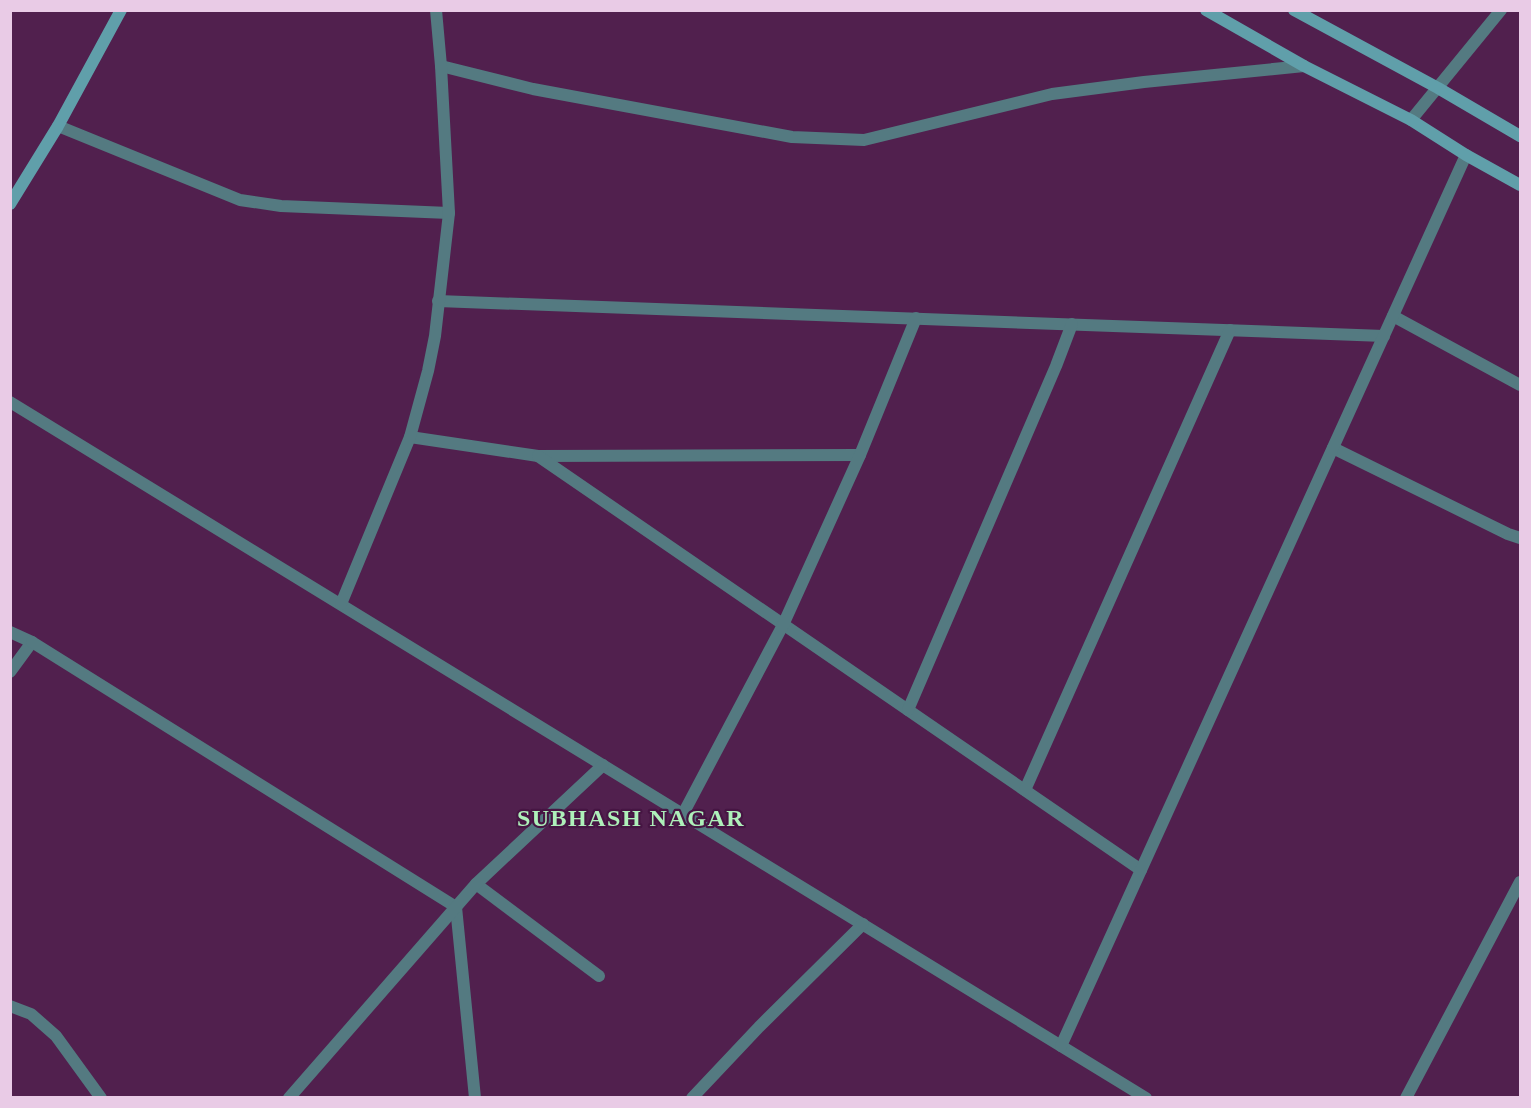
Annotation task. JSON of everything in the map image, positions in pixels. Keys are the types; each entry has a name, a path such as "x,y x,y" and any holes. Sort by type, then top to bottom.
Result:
{"street":[{"path":"10,204 58,126 121,10"},
{"path":"341,604 410,437 433,348 449,213 436,10"},
{"path":"1206,10 1304,66 1411,120 1466,155 1521,185"},
{"path":"1294,10 1521,136"},
{"path":"1411,120 1501,10"},
{"path":"441,66 534,89 792,137 864,140 1052,94 1304,66"},
{"path":"58,126 240,200 281,206 449,213"},
{"path":"1061,1046 1466,155"},
{"path":"438,301 1384,336"},
{"path":"1393,316 1521,385"},
{"path":"683,814 783,624 860,455 916,318"},
{"path":"908,710 1072,324"},
{"path":"1025,790 1230,330"},
{"path":"10,402 1146,1098"},
{"path":"410,437 538,456 860,455"},
{"path":"1333,448 1498,529 1521,538"},
{"path":"538,456 1141,870"},
{"path":"10,632 32,642 456,907"},
{"path":"10,672 32,642"},
{"path":"290,1098 476,884 603,765"},
{"path":"1406,1098 1521,882"},
{"path":"476,884 599,976"},
{"path":"456,907 476,1098"},
{"path":"692,1098 759,1027 863,924"},
{"path":"10,1006 31,1014 56,1036 101,1098"}],"district":[{"name":"SUBHASH NAGAR","path":"631,818"}]}
